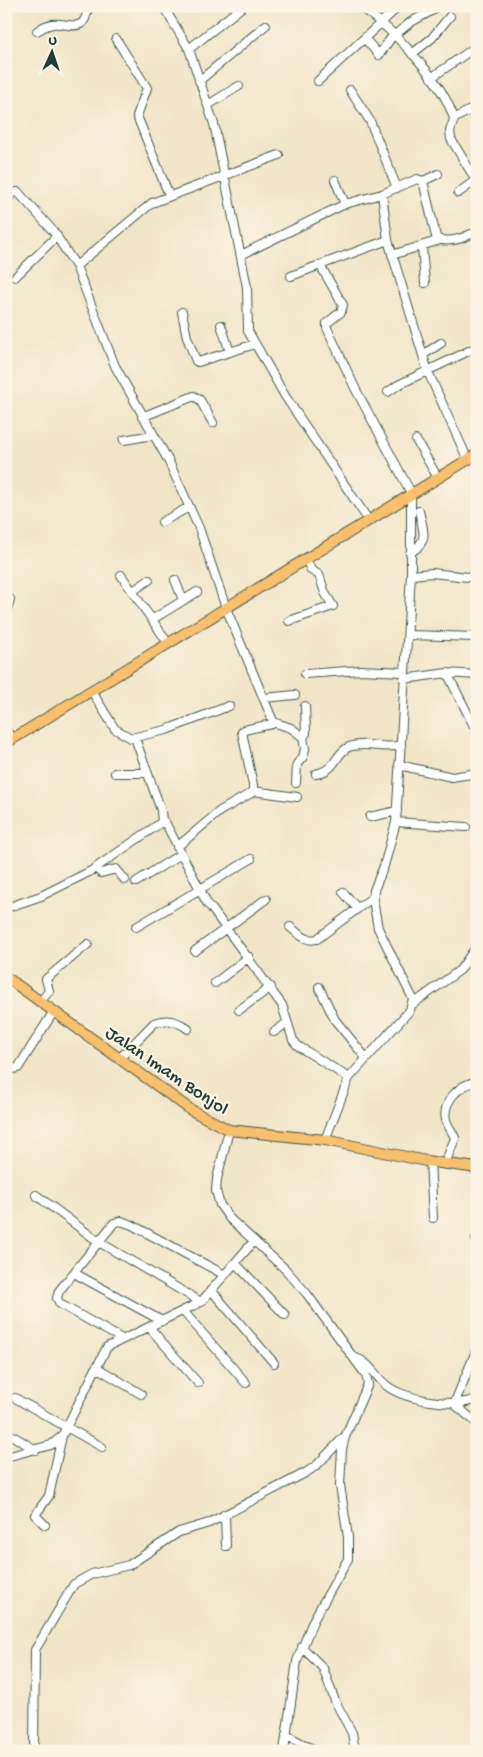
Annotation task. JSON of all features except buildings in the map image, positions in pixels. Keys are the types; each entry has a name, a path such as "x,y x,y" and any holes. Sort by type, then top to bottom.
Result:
{"main road":[{"path":"9,741 472,457"},
{"name":"Jalan Imam Bonjol","path":"6,977 191,1110 229,1130 325,1140 430,1162 477,1168"}],"street":[{"path":"37,31 52,24 69,27 84,22 87,19 88,6"},
{"path":"163,6 189,49 208,105 227,176 247,286 246,320 248,331 285,396 369,521"},
{"path":"189,49 243,6"},
{"path":"358,6 382,23 395,36 444,94 454,119 450,131 452,139 476,181 458,193"},
{"path":"318,81 399,6"},
{"path":"365,39 379,55 395,36 411,22 432,10"},
{"path":"412,54 436,33 450,16"},
{"path":"199,81 266,25"},
{"path":"116,39 147,88 137,116 169,195"},
{"path":"431,78 477,46"},
{"path":"208,105 239,86"},
{"path":"350,90 370,120 397,188"},
{"path":"454,119 477,106"},
{"path":"76,266 146,207 169,195 227,176 279,155"},
{"path":"241,254 345,204 382,194 417,179 423,181 438,174"},
{"path":"335,180 345,204"},
{"path":"423,181 437,239"},
{"path":"6,202 12,193 18,192 57,236 76,266 115,366 153,435 189,507 207,550 226,608 273,722"},
{"path":"382,194 388,240 428,372 472,457"},
{"path":"437,239 448,241 463,239 472,234"},
{"path":"15,278 57,236"},
{"path":"392,255 434,243 437,239"},
{"path":"290,276 388,240"},
{"path":"422,246 425,283"},
{"path":"320,265 343,305 341,312 327,323 328,331 355,388 411,494 408,635 396,822 373,897 375,920 412,995 413,1004"},
{"path":"182,312 186,337 198,362 255,344"},
{"path":"222,325 230,352"},
{"path":"423,355 441,343"},
{"path":"388,392 398,385 477,347"},
{"path":"142,417 194,396 200,400 214,423"},
{"path":"124,440 153,435"},
{"path":"416,440 438,478"},
{"path":"162,522 189,507"},
{"path":"410,553 420,547 424,541 419,511"},
{"path":"289,621 333,606 325,593 319,575 312,570 306,559"},
{"path":"121,574 168,643"},
{"path":"410,575 432,574 477,578"},
{"path":"132,591 149,580"},
{"path":"175,580 184,600"},
{"path":"153,619 197,592"},
{"path":"6,613 10,599"},
{"path":"408,635 477,637"},
{"path":"305,674 362,670 404,676 477,675"},
{"path":"447,674 477,732"},
{"path":"90,690 118,733 135,738 166,730 229,706"},
{"path":"264,698 294,695"},
{"path":"296,783 297,764 303,757 303,737 306,733 305,706"},
{"path":"253,791 242,732 273,722 291,728 303,737"},
{"path":"6,730 9,741"},
{"path":"135,738 162,812 162,822"},
{"path":"316,774 330,769 350,747 390,748 401,745"},
{"path":"400,765 452,777 477,773"},
{"path":"115,773 148,773"},
{"path":"136,882 179,850 220,811 253,791 297,797"},
{"path":"370,818 397,811"},
{"path":"162,822 166,822 198,889 271,987 282,1005 293,1040 298,1046 350,1078"},
{"path":"6,908 41,896 96,868 162,822"},
{"path":"396,822 466,827"},
{"path":"136,927 198,889 251,860"},
{"path":"96,868 104,873 116,870 125,880"},
{"path":"343,892 357,908"},
{"path":"290,927 304,938 314,940 373,897"},
{"path":"194,951 266,899"},
{"path":"41,1001 49,991 46,979 88,944"},
{"path":"325,1140 350,1078 410,1010 413,1004 460,970 477,946"},
{"path":"215,983 248,957"},
{"path":"239,1010 271,987"},
{"path":"319,987 335,1020 366,1058"},
{"path":"6,1070 18,1068 54,1010"},
{"path":"120,1058 159,1020 178,1022 188,1029"},
{"path":"274,1032 287,1023"},
{"path":"445,1164 455,1138 446,1118 447,1105 459,1088 475,1082"},
{"path":"229,1130 218,1167 216,1191 220,1205 230,1220 307,1294 353,1357 368,1384 345,1437 340,1469 340,1484 348,1537 348,1559 325,1598 302,1647 294,1672 284,1751"},
{"path":"430,1162 433,1218"},
{"path":"36,1195 99,1242 201,1302"},
{"path":"122,1339 60,1304 57,1298 59,1291 114,1223 121,1221 225,1275"},
{"path":"45,1525 35,1515 49,1496 62,1436 107,1347 201,1302 254,1242"},
{"path":"235,1263 285,1315"},
{"path":"74,1274 162,1321"},
{"path":"211,1290 274,1363"},
{"path":"183,1311 246,1383"},
{"path":"149,1327 198,1382"},
{"path":"454,1404 477,1349"},
{"path":"353,1357 362,1359 371,1366 388,1386 396,1391 438,1403 454,1404 477,1399"},
{"path":"96,1367 141,1394"},
{"path":"15,1398 102,1446"},
{"path":"454,1404 477,1423"},
{"path":"6,1432 36,1450"},
{"path":"6,1457 51,1445 62,1436"},
{"path":"34,1751 34,1650 71,1588 78,1580 92,1574 129,1565 179,1532 200,1528 307,1472 317,1465 345,1437"},
{"path":"225,1514 226,1546"},
{"path":"302,1647 323,1668 335,1701 352,1733 355,1751"},
{"path":"286,1735 316,1751"}]}
